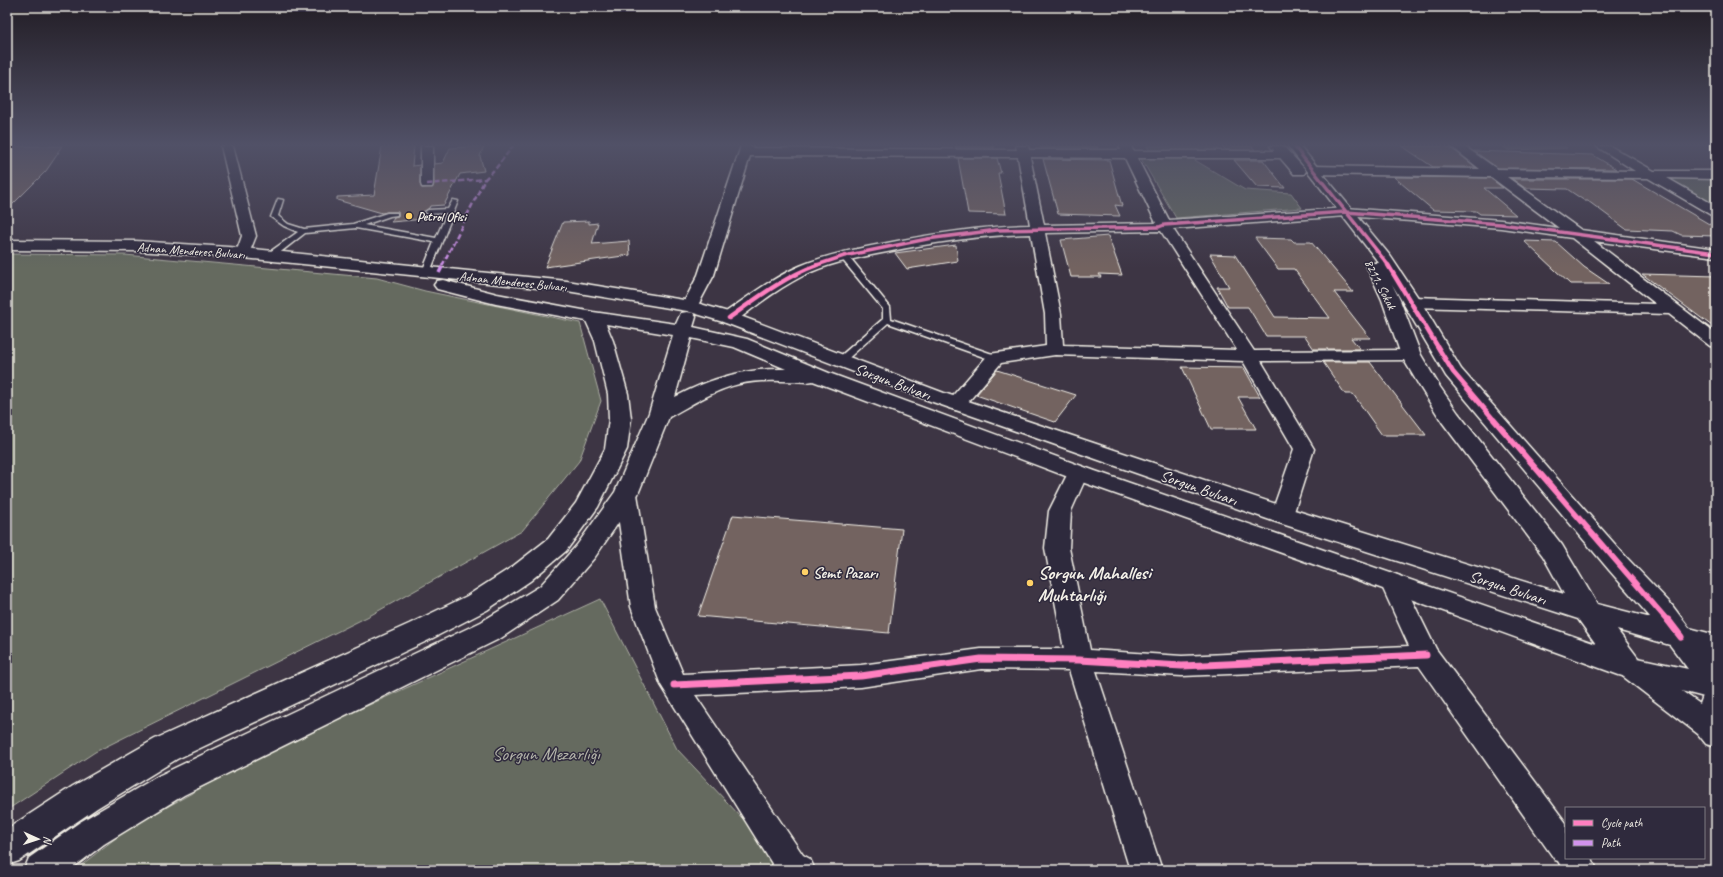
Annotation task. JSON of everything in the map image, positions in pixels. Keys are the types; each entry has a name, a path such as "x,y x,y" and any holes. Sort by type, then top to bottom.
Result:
{"main road":[{"name":"8211. Sokak","path":"1313,187 1339,213 1372,260 1392,300 1411,355 1450,417 1553,551 1588,612 1629,667"},
{"path":"1323,187 1339,213 1385,260 1412,302 1453,372 1618,564 1661,611 1716,687"},
{"name":"Adnan Menderes Bulvarı","path":"7,245 136,246 243,253 567,286 690,306"},
{"name":"Adnan Menderes Bulvarı","path":"374,267 496,299 593,317 684,331 740,343 831,369"},
{"path":"7,849 84,796 166,749 412,635 477,603 521,574 557,546 586,506 616,449 620,419 618,394 604,341 593,317 628,296"},
{"path":"42,870 92,834 172,785 491,630 549,593 586,551 626,494 660,413 690,306"},
{"name":"Sorgun Bulvarı","path":"690,306 729,318 831,369 1078,473 1392,582 1629,667 1716,687"},
{"path":"660,413 713,386 739,378 831,369"},
{"name":"Sorgun Bulvarı","path":"831,369 956,404 1282,515 1588,612 1716,646"}],"street":[{"path":"238,187 249,236 243,253"},
{"path":"690,306 706,275 734,187"},
{"path":"1031,187 1052,314 1055,350"},
{"path":"1145,187 1164,225 1248,356 1304,449 1282,515"},
{"path":"1512,187 1575,233 1716,342"},
{"path":"1674,187 1716,212"},
{"path":"729,318 770,288 806,268 844,256 927,239 997,230 1160,227 1164,225 1339,213 1501,224 1716,253"},
{"path":"1412,302 1673,309"},
{"path":"956,404 995,358 1055,350 1248,356 1411,355"},
{"path":"1078,473 1060,511 1057,548 1079,660 1146,870"},
{"path":"626,494 643,607 674,684 792,866 800,870"},
{"path":"1392,582 1426,655 1565,848"},
{"path":"674,684 861,676 981,659 1079,660 1182,666 1426,655"},
{"path":"1629,667 1712,730"},
{"path":"1712,730 1716,695"},
{"path":"1573,859 1581,870"}],"lane":[{"path":"280,200 274,218 286,225 303,231 354,226 389,214 395,214"},
{"path":"426,272 455,201"},
{"path":"428,212 451,211"},
{"path":"354,226 438,242"},
{"path":"270,256 303,231"},
{"path":"831,369 887,320 887,309 844,256"},
{"path":"887,320 995,358"}],"green space":[{"path":"1158,187 1240,187 1245,190 1291,193 1302,208 1176,218"},
{"path":"1683,187 1716,187 1716,206"},
{"path":"7,254 125,255 377,278 425,291 580,323 601,401 579,461 522,531 371,615 95,752 7,810"},
{"name":"Sorgun Mezarlığı","path":"600,599 677,749 791,870 75,870 126,830 260,755"}],"building":[{"path":"7,187 30,187 7,210"},
{"path":"375,187 453,187 444,205 430,206 424,212 427,215 425,219 391,222 394,217 398,216 398,212 382,213 337,200 337,197 374,195"},
{"path":"963,187 1001,187 1006,214 968,213"},
{"path":"1051,187 1117,187 1122,206 1115,205 1120,216 1058,214"},
{"path":"1257,187 1284,187 1285,188"},
{"path":"1406,187 1502,187 1503,188 1484,188 1516,215 1480,214 1476,211 1433,210"},
{"path":"1523,187 1646,187 1716,228 1716,236 1681,235 1673,231 1626,229 1588,201 1585,201 1567,189"},
{"path":"589,221 589,224 598,223 592,244 629,241 630,255 545,267 563,222"},
{"path":"1108,236 1122,275 1099,274 1101,277 1071,277 1061,240"},
{"path":"1255,238 1291,239 1294,242 1311,242 1353,292 1334,292 1370,338 1351,338 1360,349 1314,349 1305,336 1266,336 1248,307 1228,307 1217,287 1229,287 1210,254 1235,255 1275,317 1330,318 1294,269 1278,269"},
{"path":"1524,241 1556,242 1584,267 1609,284 1570,284"},
{"path":"956,245 958,261 907,269 895,253"},
{"path":"1642,274 1716,276 1716,329"},
{"path":"1323,362 1370,362 1426,435 1382,435 1353,394 1345,394"},
{"path":"1182,367 1244,368 1260,397 1238,397 1256,429 1211,429"},
{"path":"997,370 1076,395 1055,422 976,395"},
{"name":"Semt Pazarı","path":"733,515 902,529 889,633 698,616"}],"marked path":[{"path":"439,273 481,187"}],"cycle path":[{"path":"1327,187 1385,260 1412,302 1453,372 1618,564 1661,611 1681,637"},
{"path":"729,318 770,288 806,269 844,256 927,239 997,230 1159,227 1164,225 1346,212 1501,224 1716,253"},
{"path":"674,685 861,676 981,659 1079,660 1182,666 1426,655"}],"place":[{"name":"Petrol Ofisi","path":"409,216"},
{"name":"Semt Pazarı","path":"805,572"},
{"name":"Sorgun Mahallesi Muhtarlığı","path":"1030,583"}]}
